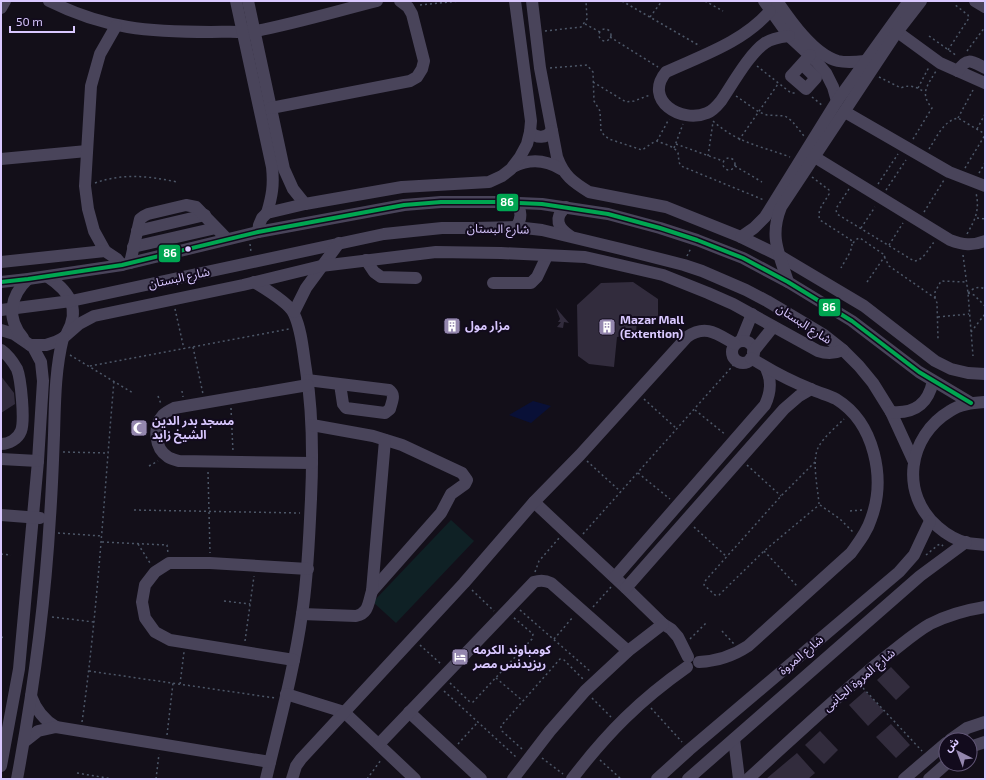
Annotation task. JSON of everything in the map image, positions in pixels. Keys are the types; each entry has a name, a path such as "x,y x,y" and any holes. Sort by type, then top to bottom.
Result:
{"street":[{"path":"1,8 5,1"},
{"path":"49,1 90,19 116,26 172,32 249,31 377,1"},
{"path":"236,1 249,31 271,108 284,169 293,189 305,204"},
{"path":"248,1 249,31 274,180 273,194 267,213 262,218 253,233"},
{"path":"267,213 305,204 402,187 488,182 502,176 520,157 527,144 531,121 515,1"},
{"path":"532,1 540,68 557,157 561,169"},
{"path":"741,237 754,228 765,217 807,157 845,112 871,72 894,29 901,6 909,1"},
{"path":"788,282 776,244 774,231 776,219 781,207 837,101 865,61 921,1"},
{"path":"975,1 985,7"},
{"path":"271,108 410,81 417,76 422,70 424,61 412,14 404,4"},
{"path":"770,4 823,54 836,61 851,63 865,61"},
{"path":"770,4 789,36 806,60 826,73 837,101"},
{"path":"770,4 763,19 746,34 666,72 661,78 659,84 658,92 661,100 674,110 686,115 696,116 706,113 715,108 756,50 766,42 789,36"},
{"path":"116,26 100,54 91,86 85,186 88,209 94,231 105,251 126,264 136,235"},
{"path":"894,29 937,60 962,64 971,61 985,68"},
{"path":"962,64 982,82"},
{"path":"845,112 954,174 985,186"},
{"path":"530,132 536,136 543,137 550,134 552,131"},
{"path":"1,159 87,151"},
{"path":"807,157 855,181 940,234 961,244 975,245 985,242"},
{"path":"511,168 527,162 536,161 554,164 589,192 666,208 741,237 780,256 864,306 935,361 951,369 968,373 985,374"},
{"path":"458,184 459,202"},
{"path":"273,194 293,189"},
{"name":"شارع البستان","path":"1,282 28,280 126,264 253,233 404,205 441,202 542,204 608,214 695,239 743,258 788,282 852,322 933,381 971,403"},
{"path":"515,203 518,206 520,213 520,221 516,227"},
{"path":"566,207 559,215 558,224 563,232 571,237"},
{"path":"660,228 666,208"},
{"path":"136,235 208,219"},
{"path":"136,235 208,219"},
{"path":"208,219 227,239"},
{"name":"شارع البستان","path":"7,309 71,301 384,234 427,230 516,227 542,230 684,265 702,271 767,301 824,335 843,350 873,382 891,412 914,462"},
{"path":"294,312 306,288 339,243"},
{"path":"1,262 105,251"},
{"path":"40,362 51,357 79,324 94,316 173,300 321,266 436,252 501,252 547,256 585,257 663,275 733,304 818,351 826,354 843,350"},
{"path":"492,283 530,283 537,277 547,256"},
{"path":"366,260 374,272 381,276 416,278"},
{"path":"221,269 275,296 294,312 308,382 312,425 308,569 294,660 266,779"},
{"path":"17,779 31,696 41,615 50,519 54,452 55,382 62,345 73,318 71,301 63,287 48,276"},
{"path":"1,766 19,669 38,461 43,381 37,354 15,327 7,309 17,292 28,280"},
{"path":"726,282 733,304"},
{"path":"752,314 738,342 732,348 732,353 737,361 743,362 752,355 773,327"},
{"path":"1,330 14,334 28,343 46,345 55,342 62,345"},
{"path":"292,779 296,766 301,759 464,583 534,502 580,455 687,337 700,331 713,332 738,342 746,341 753,347 752,355"},
{"path":"893,352 905,338"},
{"path":"1,350 12,361 17,370 20,381 23,422 21,432 14,440 1,444"},
{"path":"534,502 620,581 662,624 671,629 678,637 690,669 696,668 699,662 721,660 740,651 851,553 871,519 876,500 878,480 876,460 870,442 864,429 851,412 824,393 811,389 766,368 752,355"},
{"path":"620,581 678,505 765,405 770,393 770,380 766,368"},
{"path":"891,412 901,413 910,411 919,406 931,391 933,381"},
{"path":"312,464 179,462 167,456 159,447 156,434 159,422 164,414 174,408 308,382 340,384"},
{"path":"620,581 686,520 788,404 811,389"},
{"path":"985,402 971,403 951,410 933,423 920,441 914,462 913,478 916,493 922,508 930,520 946,534 966,542 985,545"},
{"path":"312,425 359,433 413,449 462,473 467,480 465,484 451,494 441,513 372,591"},
{"path":"302,614 356,616 366,611 372,591 385,440"},
{"path":"1,459 38,461"},
{"path":"701,479 712,490"},
{"path":"1,515 50,519"},
{"name":"شارع المروة","path":"657,779 689,750 899,572 914,555 920,545 930,520"},
{"name":"شارع المروة","path":"688,779 920,576 966,542"},
{"path":"294,660 170,640 155,632 145,618 142,602 145,585 155,572 169,563 210,563 308,569"},
{"path":"382,748 409,712 506,610 534,582 539,580 546,580 551,583 628,651"},
{"name":"شارع المروة الجانبى","path":"748,779 857,680 912,637 929,625 947,616 967,610 985,607"},
{"path":"512,779 567,710 591,685 628,651 662,624"},
{"path":"567,777 686,657"},
{"path":"31,696 33,703 40,714 56,727"},
{"path":"286,697 344,712 415,779"},
{"path":"409,712 481,779"},
{"path":"961,732 967,728 985,722"},
{"path":"24,742 38,731 56,727 270,762"},
{"path":"734,739 738,779"},
{"path":"904,779 938,750"},
{"path":"929,779 938,771"}],"path":[{"path":"404,4 460,1"},
{"path":"536,32 582,27 585,24 587,14 586,1"},
{"path":"622,1 710,52"},
{"path":"650,17 662,1"},
{"path":"705,1 723,11"},
{"path":"948,50 969,18 968,15 954,4"},
{"path":"585,24 600,32"},
{"path":"928,36 948,50 962,64 985,27"},
{"path":"600,32 603,29 607,29 611,33 610,37"},
{"path":"600,32 599,37 602,40 607,40 610,37"},
{"path":"610,37 666,72"},
{"path":"918,88 937,60"},
{"path":"873,192 932,108 925,98 925,92 937,60"},
{"path":"540,68 587,65 593,72 594,101 600,111 601,131 609,139 642,150 657,141 674,110"},
{"path":"871,72 901,88 912,86 925,92"},
{"path":"593,82 626,102 634,101 658,92"},
{"path":"958,118 982,82"},
{"path":"739,140 778,83"},
{"path":"728,91 758,112 767,115 785,116 792,121 807,157 829,190 829,194 819,211 818,216 820,220 851,240 852,243"},
{"path":"977,129 985,114"},
{"path":"674,148 686,115"},
{"path":"889,245 954,174 985,135 958,118 952,119 945,124 924,158"},
{"path":"708,156 713,121 729,135 739,140 807,157"},
{"path":"657,141 674,148 677,151 681,166 774,203"},
{"path":"676,144 723,162"},
{"path":"723,162 726,158 731,158 735,161 735,166"},
{"path":"723,162 723,166 726,170 731,170 735,166"},
{"path":"735,166 762,182"},
{"path":"85,186 104,180 129,176 153,177 177,182"},
{"path":"855,181 836,210 837,214 914,261 918,261 922,258 940,234"},
{"path":"973,356 968,293 961,244 976,218 978,199 974,182"},
{"path":"976,218 985,219"},
{"path":"253,233 253,262"},
{"path":"841,268 852,247 852,243 860,238 885,256 889,266 935,298"},
{"path":"684,265 695,239"},
{"path":"867,282 885,256"},
{"path":"938,339 938,317 935,292 941,281 966,282"},
{"path":"968,293 977,287 985,289"},
{"path":"968,293 974,295 985,306"},
{"path":"173,300 184,348"},
{"path":"938,317 969,314"},
{"path":"971,332 985,314"},
{"path":"90,366 298,327"},
{"path":"62,345 90,366 134,393"},
{"path":"194,347 204,400"},
{"path":"577,541 737,361"},
{"path":"81,732 89,671 102,542 114,380"},
{"path":"636,392 677,429"},
{"path":"231,398 234,463"},
{"path":"694,410 734,441"},
{"path":"819,505 815,462 816,452 821,442 851,412"},
{"path":"54,452 108,453"},
{"path":"580,455 622,492"},
{"path":"740,459 781,496"},
{"path":"208,462 210,563"},
{"path":"815,462 781,496 704,583 704,585 717,596 764,551 819,505"},
{"path":"638,473 678,505"},
{"path":"819,505 840,518 860,540"},
{"path":"134,510 310,514"},
{"path":"686,520 727,557"},
{"path":"534,582 534,574 540,561 566,531"},
{"path":"48,532 102,536"},
{"path":"102,542 167,545"},
{"path":"138,544 155,572"},
{"path":"764,551 805,594"},
{"path":"1,554 11,555"},
{"path":"244,652 255,566"},
{"path":"554,639 620,581"},
{"path":"464,583 554,639 591,685 618,724"},
{"path":"224,601 250,604"},
{"path":"442,677 472,702 496,678 533,637 533,634 506,610"},
{"path":"41,615 94,622"},
{"path":"686,657 706,624"},
{"path":"722,631 740,651"},
{"path":"1,637 5,638"},
{"path":"413,638 478,722 529,757 567,777"},
{"path":"180,684 185,642"},
{"path":"529,757 501,728 523,701 560,659 564,660 591,685"},
{"path":"89,671 286,697"},
{"path":"496,678 523,701"},
{"path":"857,680 928,758"},
{"path":"156,779 163,745 172,683"},
{"path":"644,700 689,750"},
{"path":"452,752 478,722"},
{"path":"367,779 382,748"},
{"path":"592,753 620,779"},
{"path":"77,773 113,779"},
{"path":"91,779 92,775"}],"shaded area":[{"path":"533,401 551,406 531,423 509,415"},
{"path":"451,520 474,541 396,623 373,602"}],"building":[{"name":"Mazar Mall (Extention)","path":"633,282 658,299 658,320 637,318 636,334 617,337 614,367 589,364 578,356 577,305 601,283"},
{"path":"556,308 569,323 564,322 563,328 557,327 561,322 558,322 560,319"},
{"path":"1,376 14,393 15,404 1,413"},
{"path":"891,667 910,687 896,700 877,680"},
{"path":"865,691 884,711 868,726 849,705"},
{"path":"891,724 910,745 896,758 876,737"},
{"path":"820,731 838,750 824,764 805,745"},
{"path":"797,753 815,773 808,779 766,779"}],"transit line":[{"name":"86","path":"1,282 122,265 258,232 404,205 441,202 542,204 608,214 697,240 743,258 788,282 852,321 919,372 971,403"}],"place":[{"name":"مزار مول","path":"452,326"},
{"name":"Mazar Mall (Extention)","path":"607,327"},
{"name":"مسجد بدر الدين الشيخ زايد","path":"139,428"},
{"name":"كومباوند الكرمه ريزيدنس مصر","path":"460,657"}]}
